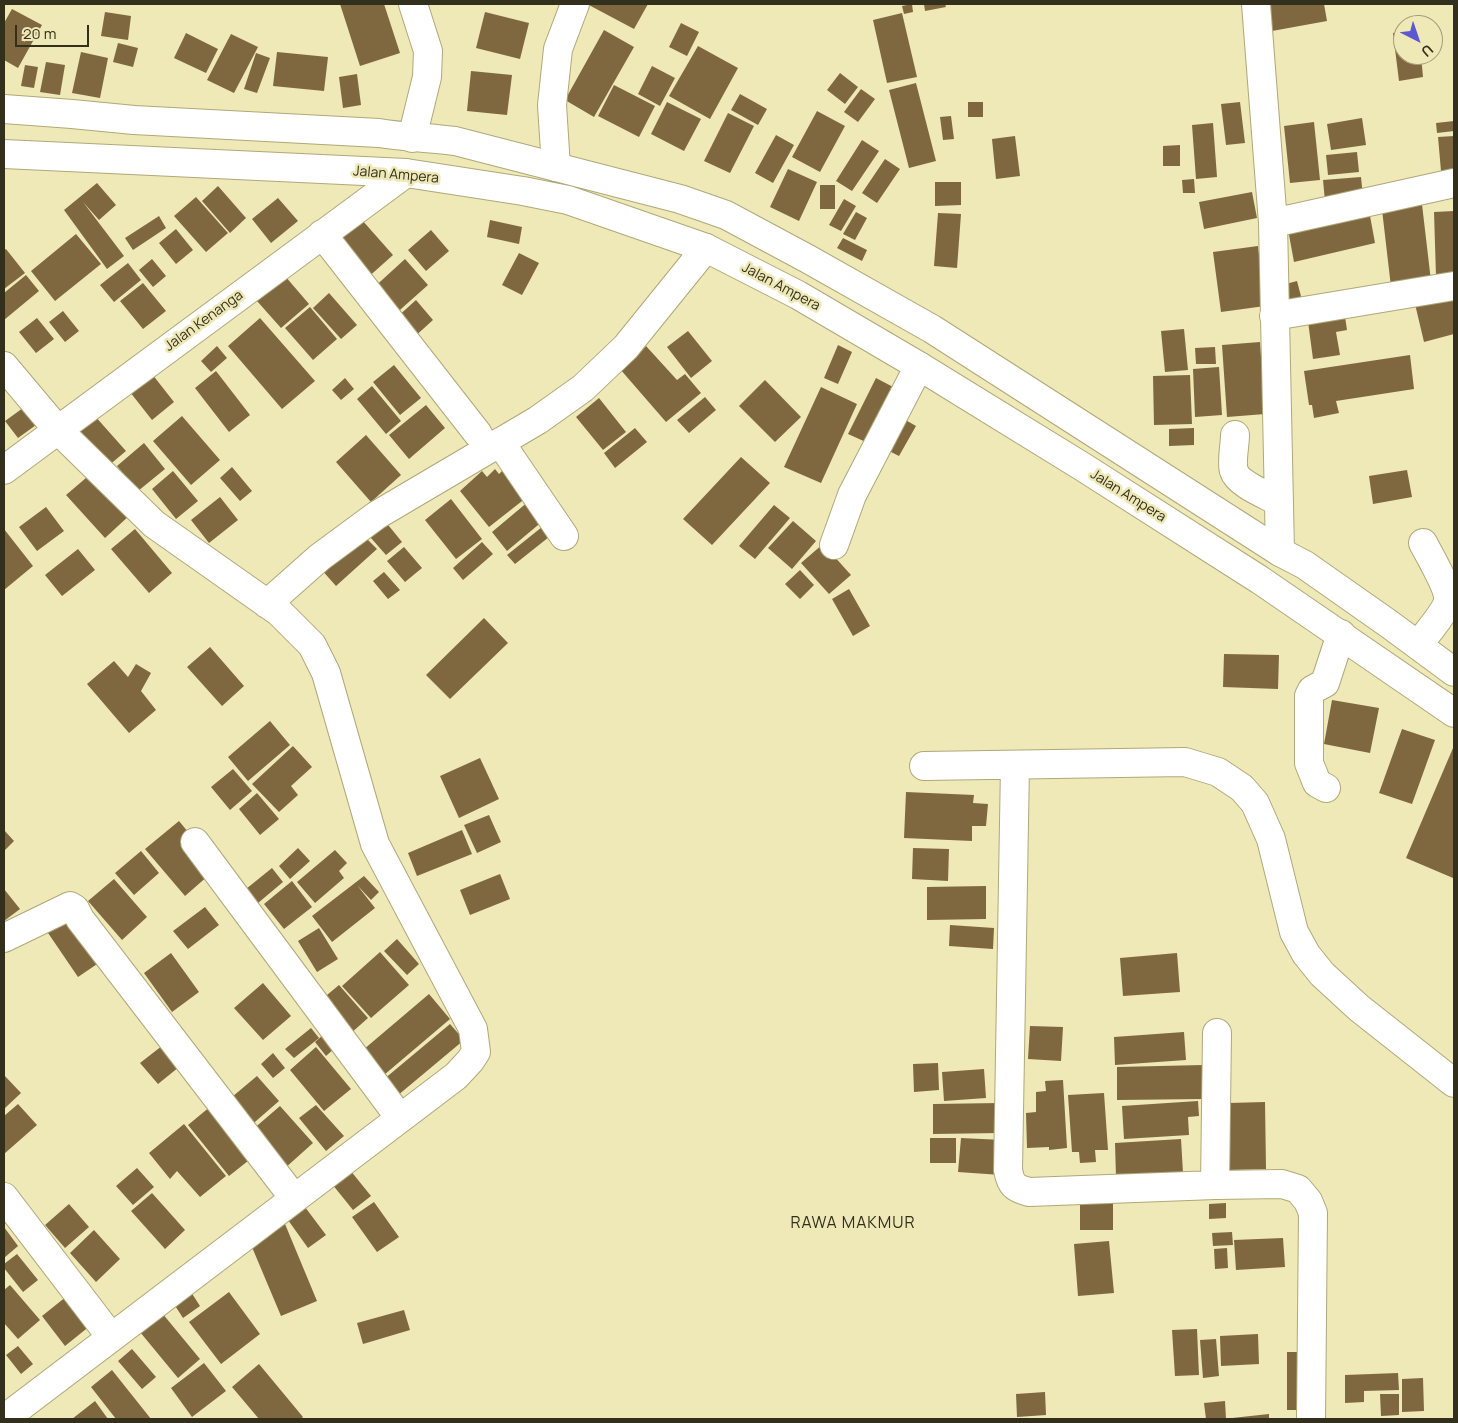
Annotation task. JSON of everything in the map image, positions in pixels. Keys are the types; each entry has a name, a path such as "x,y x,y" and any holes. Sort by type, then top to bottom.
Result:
{"street":[{"path":"412,138 427,77 428,51 413,4"},
{"path":"556,166 552,105 558,49 575,4"},
{"path":"1256,4 1273,223 1280,552"},
{"path":"4,109 134,120 379,133 412,138 422,137 456,141 680,199 726,215 932,329 1280,552 1305,565 1454,672"},
{"name":"Jalan Ampera","path":"4,154 406,173 568,200 660,230 706,248 798,294 919,366 1244,569 1446,707"},
{"name":"Jalan Kenanga","path":"4,470 406,173"},
{"path":"1273,223 1454,183"},
{"path":"322,234 489,438 564,536"},
{"path":"268,604 320,557 377,515 489,438 538,420 583,388 626,347 706,248"},
{"path":"1274,316 1454,286"},
{"path":"4,366 57,430 154,524 279,612 312,645 326,673 375,844 473,1029 476,1052 456,1076 4,1419"},
{"path":"834,545 852,495 919,366"},
{"path":"1235,435 1233,469 1237,477 1244,483 1279,502"},
{"path":"1418,645 1445,608 1448,600 1446,591 1423,543"},
{"path":"1326,788 1317,783 1309,763 1309,696 1312,690 1326,683 1341,634"},
{"path":"1446,707 1454,679"},
{"path":"924,766 1185,762 1218,772 1242,788 1255,803 1271,839 1294,932 1306,954 1322,974 1359,1008 1454,1083"},
{"path":"1015,765 1008,1170 1010,1179 1017,1188 1029,1192 1282,1184 1298,1189 1308,1200 1313,1213 1311,1419"},
{"path":"195,842 400,1118"},
{"path":"4,938 70,906 75,909 80,919 294,1198"},
{"path":"1214,1185 1217,1033"},
{"path":"4,1197 111,1337"}],"building":[{"path":"340,4 384,4 400,53 360,66"},
{"path":"587,4 648,4 634,29"},
{"path":"912,4 913,12 904,14 902,6"},
{"path":"924,4 945,4 946,7 925,11"},
{"path":"1267,4 1324,4 1327,21 1272,31"},
{"path":"12,9 42,25 18,68 4,60 4,23"},
{"path":"105,12 131,16 128,40 101,36"},
{"path":"485,12 529,23 520,59 476,48"},
{"path":"902,13 917,77 887,83 873,20"},
{"path":"681,23 699,32 687,56 669,47"},
{"path":"604,30 634,47 594,117 565,100"},
{"path":"186,33 218,49 206,73 174,58"},
{"path":"231,34 258,47 234,93 207,80"},
{"path":"118,43 138,48 133,67 113,62"},
{"path":"698,46 738,68 710,119 669,96"},
{"path":"81,52 108,58 100,98 72,93"},
{"path":"277,52 328,57 324,91 273,86"},
{"path":"256,53 270,58 257,93 244,89"},
{"path":"46,62 65,65 60,95 40,92"},
{"path":"25,65 38,67 34,88 21,86"},
{"path":"1397,65 1422,65 1423,77 1399,81"},
{"path":"652,66 675,78 660,106 638,94"},
{"path":"471,71 512,75 507,115 467,111"},
{"path":"840,73 858,87 845,104 827,90"},
{"path":"357,74 361,105 343,108 339,77"},
{"path":"916,83 936,161 909,168 889,90"},
{"path":"614,85 655,106 639,137 598,116"},
{"path":"861,89 875,99 858,122 844,112"},
{"path":"740,94 767,109 758,125 731,110"},
{"path":"667,102 701,119 684,151 651,134"},
{"path":"968,102 983,102 983,117 968,117"},
{"path":"1240,102 1245,143 1226,145 1221,104"},
{"path":"817,111 845,126 820,172 792,157"},
{"path":"728,113 754,126 730,173 704,161"},
{"path":"951,116 954,139 943,140 940,117"},
{"path":"1362,118 1366,145 1331,150 1327,124"},
{"path":"1454,121 1454,131 1437,133 1436,123"},
{"path":"1314,122 1320,180 1290,183 1284,126"},
{"path":"1213,123 1217,177 1196,179 1192,125"},
{"path":"776,135 794,145 773,183 755,173"},
{"path":"1015,136 1020,176 996,179 992,139"},
{"path":"1454,136 1454,170 1441,171 1438,137"},
{"path":"862,140 879,151 852,191 836,181"},
{"path":"1180,145 1180,166 1163,166 1163,146"},
{"path":"1357,152 1359,172 1328,175 1326,155"},
{"path":"885,159 900,169 877,203 862,193"},
{"path":"788,169 817,182 799,221 770,207"},
{"path":"1361,177 1363,197 1325,201 1323,180"},
{"path":"1194,179 1195,193 1183,193 1182,180"},
{"path":"935,182 961,182 961,205 935,206"},
{"path":"97,183 116,205 99,220 83,202 124,256 107,269 64,210"},
{"path":"820,185 835,185 835,209 820,209"},
{"path":"218,186 246,218 230,233 202,201"},
{"path":"1252,192 1257,218 1204,229 1199,202"},
{"path":"1421,196 1431,281 1391,287 1381,201"},
{"path":"196,197 228,233 206,252 174,216"},
{"path":"278,198 298,221 271,243 252,219"},
{"path":"844,199 856,206 841,231 829,225"},
{"path":"1368,205 1375,243 1294,262 1287,224"},
{"path":"1454,211 1454,275 1436,276 1434,212"},
{"path":"856,212 867,218 855,240 843,234"},
{"path":"938,213 961,214 957,268 934,266"},
{"path":"159,216 166,228 133,250 125,238"},
{"path":"362,220 393,255 365,280 334,245"},
{"path":"490,220 522,227 519,244 487,237"},
{"path":"176,229 193,250 176,264 159,243"},
{"path":"431,230 449,251 426,271 408,250"},
{"path":"76,234 101,264 55,301 31,271"},
{"path":"843,238 867,250 862,261 837,248"},
{"path":"1258,246 1265,306 1221,312 1213,252"},
{"path":"6,249 25,273 4,289 4,250"},
{"path":"519,253 539,263 522,295 502,285"},
{"path":"152,259 166,276 153,287 139,270"},
{"path":"405,259 428,285 392,317 370,291"},
{"path":"128,263 141,280 114,302 100,285"},
{"path":"26,275 39,291 4,320 4,293"},
{"path":"285,276 309,304 281,328 257,301"},
{"path":"1297,281 1302,300 1287,303 1282,285"},
{"path":"143,283 166,311 143,329 120,301"},
{"path":"329,293 357,325 341,339 313,308"},
{"path":"1454,294 1454,334 1424,342 1415,304"},
{"path":"416,300 433,320 412,339 395,319"},
{"path":"310,307 337,339 313,360 285,328"},
{"path":"1344,310 1347,330 1336,332 1340,355 1313,359 1307,314"},
{"path":"63,311 79,331 65,342 49,322"},
{"path":"37,318 54,339 36,353 19,332"},
{"path":"260,318 315,381 282,409 228,346"},
{"path":"1184,329 1188,370 1165,372 1161,331"},
{"path":"688,331 712,361 691,378 667,347"},
{"path":"1260,342 1265,414 1227,417 1222,345"},
{"path":"838,345 852,352 838,384 824,378"},
{"path":"217,346 227,358 211,372 201,361"},
{"path":"646,346 677,380 685,374 701,393 666,422 620,369"},
{"path":"1215,347 1216,364 1196,364 1195,348"},
{"path":"1410,355 1414,389 1336,401 1339,413 1314,418 1312,405 1309,405 1304,371"},
{"path":"394,365 421,398 400,415 373,382"},
{"path":"1219,367 1222,415 1195,417 1193,369"},
{"path":"216,371 250,415 229,432 195,388"},
{"path":"152,374 174,402 152,420 130,392"},
{"path":"1190,375 1192,424 1154,425 1153,376"},
{"path":"345,378 354,389 341,400 332,390"},
{"path":"876,378 895,388 868,443 848,434"},
{"path":"765,380 801,417 775,442 739,406"},
{"path":"372,386 401,421 386,434 357,399"},
{"path":"821,387 857,404 821,483 784,467"},
{"path":"705,397 716,410 689,433 677,420"},
{"path":"599,398 626,432 603,450 576,417"},
{"path":"426,405 445,428 409,459 389,435"},
{"path":"23,408 36,425 18,438 5,421"},
{"path":"94,415 126,451 101,472 70,436"},
{"path":"182,416 220,460 191,485 153,441"},
{"path":"902,418 916,426 899,456 885,449"},
{"path":"635,428 647,442 615,468 604,453"},
{"path":"1194,428 1194,445 1169,446 1169,429"},
{"path":"366,435 401,475 371,502 336,462"},
{"path":"144,443 165,469 138,491 117,466"},
{"path":"741,457 770,483 712,545 683,519"},
{"path":"508,465 531,494 489,527 460,491 482,471 487,477 495,469 499,474"},
{"path":"232,467 252,491 240,501 220,478"},
{"path":"1407,470 1412,497 1373,504 1369,476"},
{"path":"173,471 198,501 176,519 152,489"},
{"path":"93,472 131,514 105,538 66,495"},
{"path":"220,497 238,520 209,543 191,520"},
{"path":"451,499 482,539 456,559 425,520"},
{"path":"529,501 544,520 507,551 492,532"},
{"path":"774,505 790,518 755,559 739,546"},
{"path":"46,507 64,531 37,551 19,527"},
{"path":"380,515 402,542 386,555 363,529"},
{"path":"793,521 816,541 792,569 768,548"},
{"path":"542,527 549,537 515,564 507,555"},
{"path":"4,529 33,566 4,590"},
{"path":"135,529 172,573 149,593 111,549"},
{"path":"360,532 377,549 336,586 320,568"},
{"path":"482,542 493,554 463,580 453,568"},
{"path":"823,544 851,575 829,594 801,563"},
{"path":"404,547 422,568 405,582 387,561"},
{"path":"78,549 95,570 62,596 45,575"},
{"path":"800,570 814,585 800,599 785,584"},
{"path":"384,572 400,590 388,599 373,581"},
{"path":"849,589 870,626 853,636 832,599"},
{"path":"484,618 508,643 450,699 426,675"},
{"path":"210,647 244,686 222,706 187,667"},
{"path":"1224,654 1279,655 1278,689 1223,687"},
{"path":"114,661 128,677 136,664 151,673 141,691 156,710 129,733 87,684"},
{"path":"1332,700 1379,708 1370,753 1324,744"},
{"path":"270,721 290,745 248,781 228,757"},
{"path":"1402,729 1435,740 1412,804 1379,793"},
{"path":"293,746 312,767 291,786 298,795 279,812 252,784"},
{"path":"1454,748 1453,878 1406,858"},
{"path":"480,758 499,799 459,818 440,776"},
{"path":"233,769 252,791 230,810 211,787"},
{"path":"906,792 974,795 973,803 988,804 986,826 972,826 972,841 904,838"},
{"path":"257,793 279,819 260,835 239,809"},
{"path":"489,815 501,842 477,853 464,825"},
{"path":"179,821 193,838 209,875 185,896 145,849"},
{"path":"4,830 14,841 4,851"},
{"path":"462,830 472,854 417,876 408,853"},
{"path":"298,848 310,861 290,879 279,866"},
{"path":"913,848 949,849 948,881 912,879"},
{"path":"335,850 347,863 339,871 344,878 315,903 297,882"},
{"path":"141,851 159,873 134,895 115,873"},
{"path":"272,868 283,882 258,903 246,889"},
{"path":"500,874 510,899 470,915 460,890"},
{"path":"364,876 379,892 371,900 357,885 375,908 332,942 312,916"},
{"path":"114,879 147,917 122,940 88,901"},
{"path":"292,881 312,907 284,929 264,904"},
{"path":"986,886 986,919 927,920 927,887"},
{"path":"4,889 20,909 4,921"},
{"path":"205,907 219,925 188,949 173,931"},
{"path":"71,913 103,960 78,977 46,930"},
{"path":"950,925 994,928 993,949 949,946"},
{"path":"319,928 338,959 317,972 298,941"},
{"path":"397,939 419,964 407,975 384,951"},
{"path":"380,952 409,985 371,1018 342,986"},
{"path":"171,953 199,992 172,1012 144,973"},
{"path":"1177,953 1180,992 1123,996 1120,958"},
{"path":"263,983 291,1016 263,1040 234,1008"},
{"path":"339,985 368,1018 350,1034 321,1000"},
{"path":"429,994 450,1019 384,1075 363,1050"},
{"path":"450,1024 464,1040 397,1096 383,1080"},
{"path":"1030,1026 1063,1027 1061,1061 1028,1059"},
{"path":"311,1028 319,1038 294,1058 285,1049"},
{"path":"1184,1032 1186,1060 1115,1065 1114,1037"},
{"path":"323,1035 335,1048 326,1056 315,1042"},
{"path":"167,1042 184,1063 158,1084 140,1063"},
{"path":"316,1047 351,1089 324,1111 290,1070"},
{"path":"273,1053 285,1068 273,1078 261,1064"},
{"path":"938,1063 939,1090 914,1092 913,1064"},
{"path":"1203,1065 1203,1099 1117,1100 1117,1067"},
{"path":"984,1069 986,1098 944,1101 942,1072"},
{"path":"4,1075 21,1093 4,1109"},
{"path":"257,1076 279,1101 248,1128 226,1102"},
{"path":"1063,1080 1067,1148 1049,1150 1049,1147 1027,1148 1026,1113 1036,1112 1036,1092 1046,1091 1045,1081"},
{"path":"1104,1093 1108,1150 1095,1150 1096,1162 1080,1163 1079,1152 1072,1152 1068,1095"},
{"path":"217,1101 258,1153 229,1176 188,1125"},
{"path":"1198,1101 1199,1116 1188,1117 1189,1135 1124,1139 1122,1106"},
{"path":"1265,1102 1266,1169 1230,1170 1229,1103"},
{"path":"1000,1103 1000,1133 933,1134 933,1104"},
{"path":"18,1104 37,1125 4,1154 4,1116"},
{"path":"316,1105 344,1136 326,1151 299,1118"},
{"path":"280,1106 313,1143 284,1169 251,1131"},
{"path":"184,1124 226,1176 200,1197 177,1171 170,1179 149,1153"},
{"path":"930,1138 956,1138 956,1163 930,1163"},
{"path":"961,1138 1003,1140 1001,1175 958,1172"},
{"path":"1181,1139 1183,1173 1116,1177 1115,1143"},
{"path":"137,1168 154,1187 133,1205 116,1186"},
{"path":"350,1170 371,1196 353,1210 332,1184"},
{"path":"152,1193 185,1230 165,1249 131,1211"},
{"path":"374,1202 399,1237 377,1252 352,1217"},
{"path":"1080,1203 1113,1203 1113,1230 1080,1230"},
{"path":"1226,1203 1226,1218 1209,1219 1209,1204"},
{"path":"69,1204 89,1227 65,1248 45,1225"},
{"path":"305,1207 326,1235 308,1248 288,1220"},
{"path":"285,1224 317,1301 281,1316 249,1240"},
{"path":"4,1227 18,1246 4,1258"},
{"path":"94,1230 120,1259 96,1282 70,1253"},
{"path":"1232,1232 1233,1245 1213,1246 1212,1233"},
{"path":"1283,1238 1285,1267 1236,1270 1234,1240"},
{"path":"1109,1241 1114,1293 1078,1296 1074,1244"},
{"path":"1227,1248 1228,1268 1215,1269 1214,1249"},
{"path":"17,1254 38,1280 23,1292 4,1268 4,1264"},
{"path":"10,1285 40,1320 18,1339 4,1323 4,1290"},
{"path":"189,1289 200,1306 183,1318 172,1301"},
{"path":"72,1292 96,1321 65,1346 42,1316"},
{"path":"229,1292 260,1334 221,1364 189,1322"},
{"path":"404,1310 410,1330 363,1344 357,1323"},
{"path":"162,1313 200,1359 178,1378 140,1332"},
{"path":"1197,1329 1199,1375 1175,1376 1172,1330"},
{"path":"1258,1334 1259,1364 1221,1366 1220,1336"},
{"path":"1216,1339 1219,1376 1203,1378 1200,1340"},
{"path":"18,1346 33,1364 21,1374 6,1355"},
{"path":"132,1349 156,1377 142,1389 118,1361"},
{"path":"1287,1352 1300,1352 1300,1410 1287,1410"},
{"path":"204,1363 226,1391 192,1417 171,1388"},
{"path":"259,1364 303,1417 301,1419 259,1419 232,1387"},
{"path":"112,1370 151,1419 116,1419 91,1387"},
{"path":"1398,1373 1399,1390 1364,1391 1364,1402 1345,1403 1345,1375"},
{"path":"1423,1378 1424,1411 1402,1412 1402,1379"},
{"path":"1045,1392 1046,1415 1017,1417 1016,1394"},
{"path":"1380,1394 1399,1394 1399,1415 1381,1416"},
{"path":"95,1401 108,1419 72,1419"},
{"path":"1225,1401 1226,1419 1206,1419 1204,1403"},
{"path":"1269,1414 1269,1419 1232,1419 1232,1418"}],"district":[{"name":"RAWA MAKMUR","path":"853,1224"}]}
